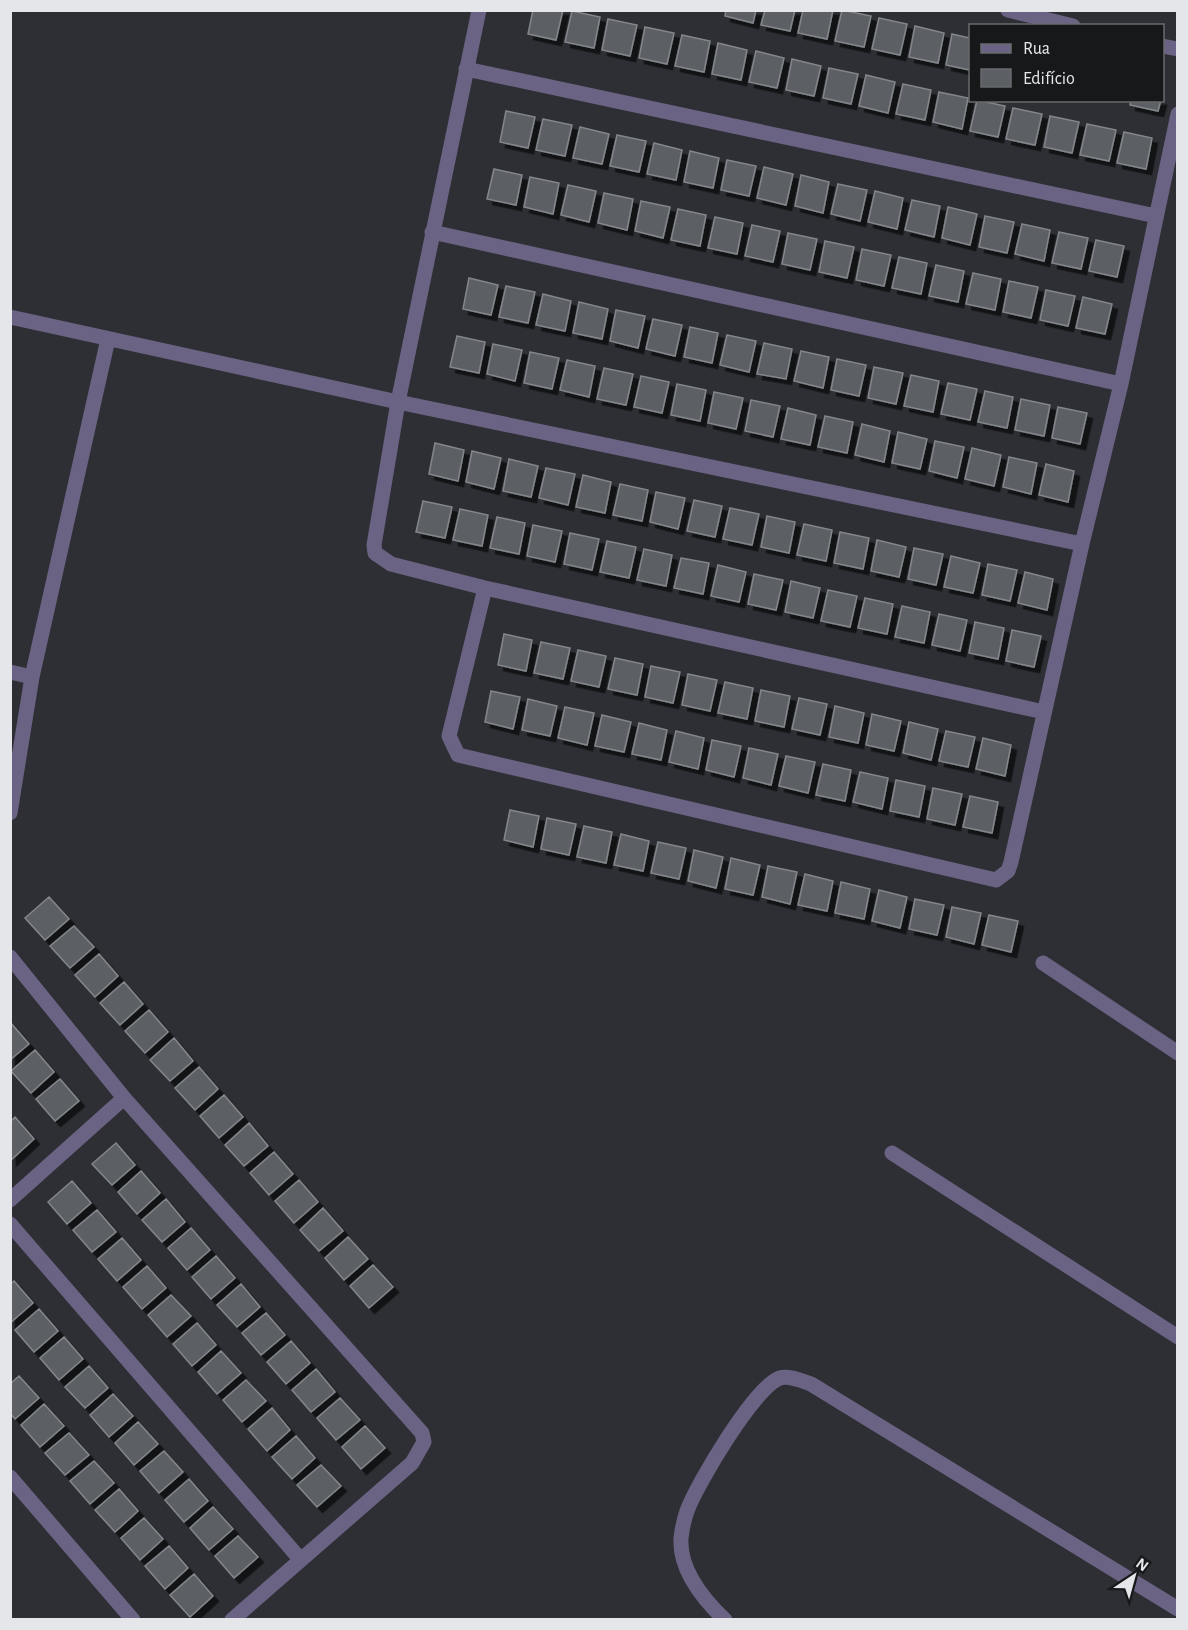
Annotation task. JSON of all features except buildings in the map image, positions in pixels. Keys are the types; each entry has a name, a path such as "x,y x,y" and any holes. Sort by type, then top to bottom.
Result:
{"street":[{"path":"479,10 398,402 374,545 375,553 391,564 485,588 1044,712"},
{"path":"1008,10 1066,24"},
{"path":"466,69 1156,216"},
{"path":"485,588 449,736 458,755 996,880 1008,871 1011,862 1082,544 1121,384 1178,114"},
{"path":"432,232 1121,384"},
{"path":"10,317 398,402 1082,544"},
{"path":"10,813 32,677 108,339"},
{"path":"10,672 32,677"},
{"path":"10,957 124,1098 422,1433 424,1442 412,1463 232,1620"},
{"path":"1043,963 1178,1053"},
{"path":"10,1200 124,1098"},
{"path":"892,1153 1178,1337"},
{"path":"10,1224 300,1559"},
{"path":"725,1620 704,1600 684,1563 681,1539 686,1512 699,1485 756,1396 769,1383 782,1377 811,1383 1178,1609"},
{"path":"10,1477 133,1620"}]}
